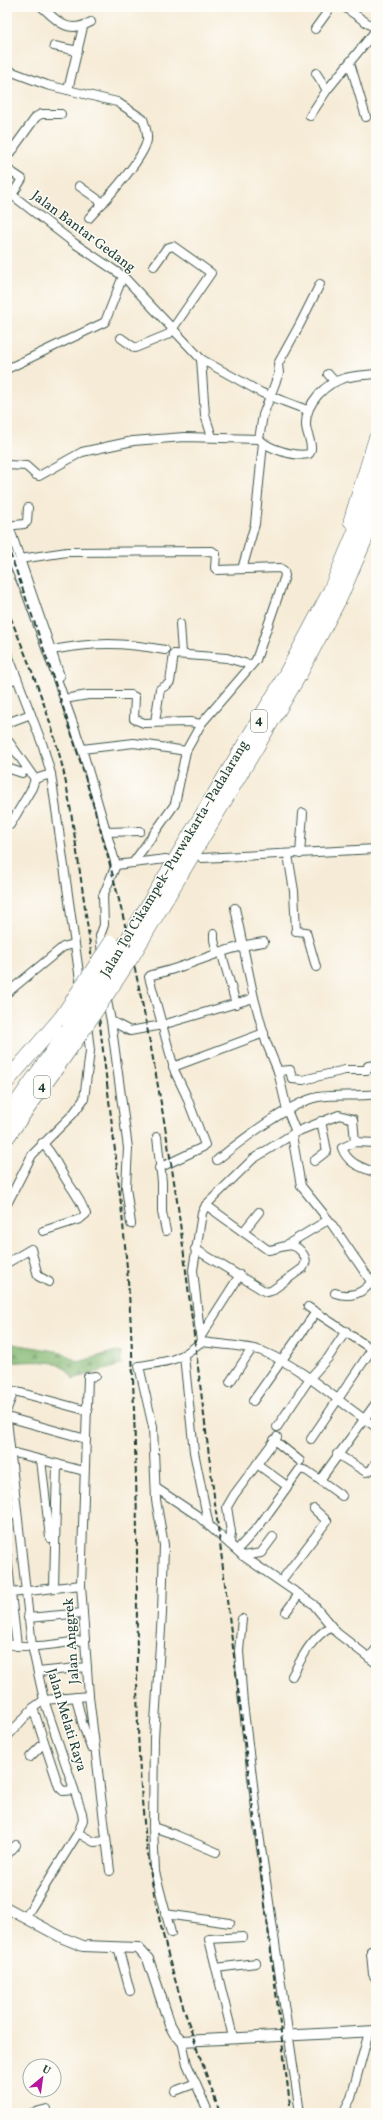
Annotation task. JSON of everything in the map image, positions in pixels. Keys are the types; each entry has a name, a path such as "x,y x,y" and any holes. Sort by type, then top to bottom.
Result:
{"highway":[{"path":"310,630 350,525 376,440"},
{"name":"Jalan Tol Cikampek–Purwakarta–Padalarang","path":"7,1137 73,1034 168,865 279,687 310,630 345,558 376,482"},
{"name":"Jalan Tol Cikampek–Purwakarta–Padalarang","path":"122,949 299,675 340,597 376,512"},
{"path":"7,1081 122,949"},
{"name":"Jalan Tol Cikampek–Purwakarta–Padalarang","path":"7,1117 73,1034"}],"street":[{"path":"42,7 67,27 83,27 91,22"},
{"path":"315,29 331,7"},
{"path":"310,116 327,90 376,29 344,7"},
{"path":"68,90 83,27"},
{"path":"54,46 78,51"},
{"path":"350,63 366,117"},
{"path":"7,70 68,90 118,102 143,119 147,139 144,148 115,190 89,218"},
{"path":"316,73 327,90"},
{"path":"7,157 36,117 40,114 61,114"},
{"path":"7,143 14,149"},
{"path":"7,169 22,179 9,193"},
{"path":"79,186 103,203"},
{"name":"Jalan Bantar Gedang","path":"9,193 74,243 123,276 173,328 201,360 270,396 307,410"},
{"path":"121,338 135,348 168,335 211,273 173,246 167,248 154,266"},
{"path":"7,369 105,322 123,276"},
{"path":"242,569 255,524 263,415 279,373 278,364 320,284"},
{"path":"201,360 205,415 212,437"},
{"path":"328,374 335,382"},
{"path":"7,465 26,466 39,476 82,452 133,441 212,437 261,441 268,446 301,455 309,454 311,449 306,425 307,410 312,401 335,382 354,376 376,374"},
{"path":"28,508 27,522 24,524 8,526 52,650 116,865 103,896 104,925 100,936 107,1005 111,1020 128,1148 126,1187 131,1224"},
{"path":"7,549 66,699"},
{"path":"20,559 62,552 212,551 216,554 215,568 217,570 280,568 284,571 285,576 263,644 251,665 201,724 186,751 175,804 133,863"},
{"path":"180,624 182,653"},
{"path":"52,650 106,643 139,645 165,650"},
{"path":"7,652 52,774 70,898 74,944 89,1037 89,1064 86,1095 73,1114 42,1143 32,1155 7,1204"},
{"path":"155,722 160,689 168,685 170,682 173,655 182,653 227,658 251,665"},
{"path":"7,682 17,678"},
{"path":"66,699 88,695 131,695 135,697 136,700 134,719 144,723 190,722 201,724"},
{"path":"7,723 31,714"},
{"path":"7,739 35,779"},
{"path":"82,749 134,743 186,751"},
{"path":"7,768 22,773 27,769"},
{"path":"35,779 52,774"},
{"path":"10,825 32,788 35,779"},
{"path":"300,854 303,813"},
{"path":"107,832 140,831"},
{"path":"202,858 288,855 376,849"},
{"path":"288,855 294,891 296,931 306,932 316,967"},
{"path":"116,865 133,863 168,865"},
{"path":"235,908 254,998 264,1033 278,1071 294,1134 301,1186 374,1280 355,1295 350,1296 336,1293"},
{"path":"214,934 214,940 236,1004"},
{"path":"159,1168 203,1148 205,1145 173,1067 149,977 151,975 173,970 219,952 244,945 264,942"},
{"path":"7,993 63,947 74,944"},
{"path":"7,981 16,985"},
{"path":"111,1020 130,1031 162,1025 254,998"},
{"path":"173,1067 264,1033"},
{"path":"278,1071 290,1070 292,1079 303,1080 345,1070 367,1070 368,1066 376,1065"},
{"path":"217,1160 240,1141 287,1110 317,1097 376,1094"},
{"path":"201,1339 194,1270 195,1249 202,1213 206,1205 253,1159 294,1134 321,1121 339,1114 353,1119 356,1142"},
{"path":"314,1161 327,1151 321,1121"},
{"path":"157,1137 159,1168 162,1182 162,1212 166,1231"},
{"path":"376,1143 356,1142 343,1146 345,1156 352,1163 376,1173"},
{"path":"42,1143 52,1153 69,1184 79,1197 86,1214 80,1219 43,1231"},
{"path":"206,1205 268,1250 288,1244 328,1220"},
{"path":"243,1232 259,1212"},
{"path":"195,1249 266,1292 271,1291 303,1268 306,1263 306,1258 301,1251 293,1245 288,1244"},
{"path":"7,1263 31,1250 38,1276 49,1282"},
{"path":"171,1933 155,1872 153,1827 154,1738 162,1613 164,1545 156,1500 153,1427 139,1366 170,1361 184,1356 201,1339 240,1275"},
{"path":"308,1307 374,1350 311,1439"},
{"path":"253,1401 316,1312"},
{"path":"277,1427 310,1378 328,1358 346,1331"},
{"path":"201,1339 264,1352 310,1378 337,1401 376,1427"},
{"path":"230,1382 251,1350"},
{"path":"184,1356 194,1452 209,1526"},
{"name":"Jalan Anggrek","path":"96,1376 88,1377 81,1585 89,1696 96,1761"},
{"path":"7,1409 14,1391 88,1411"},
{"path":"320,1480 337,1454 376,1403"},
{"path":"7,1419 86,1439"},
{"name":"Jalan Melati Raya","path":"7,1419 32,1646 44,1700 82,1813 83,1820 78,1833 25,1918"},
{"path":"230,1544 232,1532 228,1507 234,1495 276,1439 300,1461"},
{"path":"11,1452 84,1471"},
{"path":"337,1454 366,1472 371,1470 376,1462"},
{"path":"41,1460 54,1572"},
{"path":"54,1588 55,1491 57,1464"},
{"path":"258,1464 283,1483"},
{"path":"240,1553 300,1469 307,1471 342,1496"},
{"path":"156,1488 198,1516 240,1553 320,1609 331,1626 350,1644 373,1660 376,1649"},
{"path":"45,1492 55,1491"},
{"path":"281,1581 327,1521 314,1509"},
{"path":"7,1514 17,1514"},
{"path":"240,1553 261,1553 273,1537"},
{"path":"7,1556 11,1593 10,1616 16,1646"},
{"path":"11,1593 81,1585"},
{"path":"286,1612 299,1594"},
{"path":"28,1618 83,1613"},
{"path":"242,1619 240,1651 243,1704 259,1834 300,2113"},
{"path":"292,1676 308,1647 316,1636 331,1626"},
{"path":"7,1644 16,1646 32,1646 85,1640"},
{"path":"38,1672 87,1667"},
{"path":"7,1737 33,1708 44,1700 89,1696"},
{"path":"76,1697 82,1722 96,1761 110,1871"},
{"path":"33,1708 59,1787 63,1791 74,1790"},
{"path":"30,1757 44,1743"},
{"path":"153,1827 216,1852"},
{"path":"78,1833 94,1842 106,1841"},
{"path":"7,1855 16,1845"},
{"path":"7,1908 63,1938 84,1946 118,1946 138,1948 148,1959 170,2025 175,2034 182,2041 187,2064 207,2109"},
{"path":"165,1914 230,1923"},
{"path":"233,2037 209,1939 243,1937"},
{"path":"118,1946 130,1992"},
{"path":"376,1950 371,1951 371,1953 373,1974 376,1979"},
{"path":"216,1968 256,1962"},
{"path":"182,2041 289,2034 373,2032 351,2098 343,2113"},
{"path":"175,2091 196,2083"},
{"path":"32,2113 47,2109"}],"green space":[{"path":"7,1343 62,1352 78,1362 116,1351 121,1353 121,1365 73,1379 67,1370 58,1364 40,1362 7,1363"}],"railway":[{"path":"7,545 68,721 95,810 137,976 159,1091 178,1207 291,2113"},
{"path":"7,609 37,684 50,722 69,797 97,996 117,1168 129,1294 132,1363 137,1530 138,1738 146,1842 154,1893 174,1977 191,2032 220,2113"}]}
